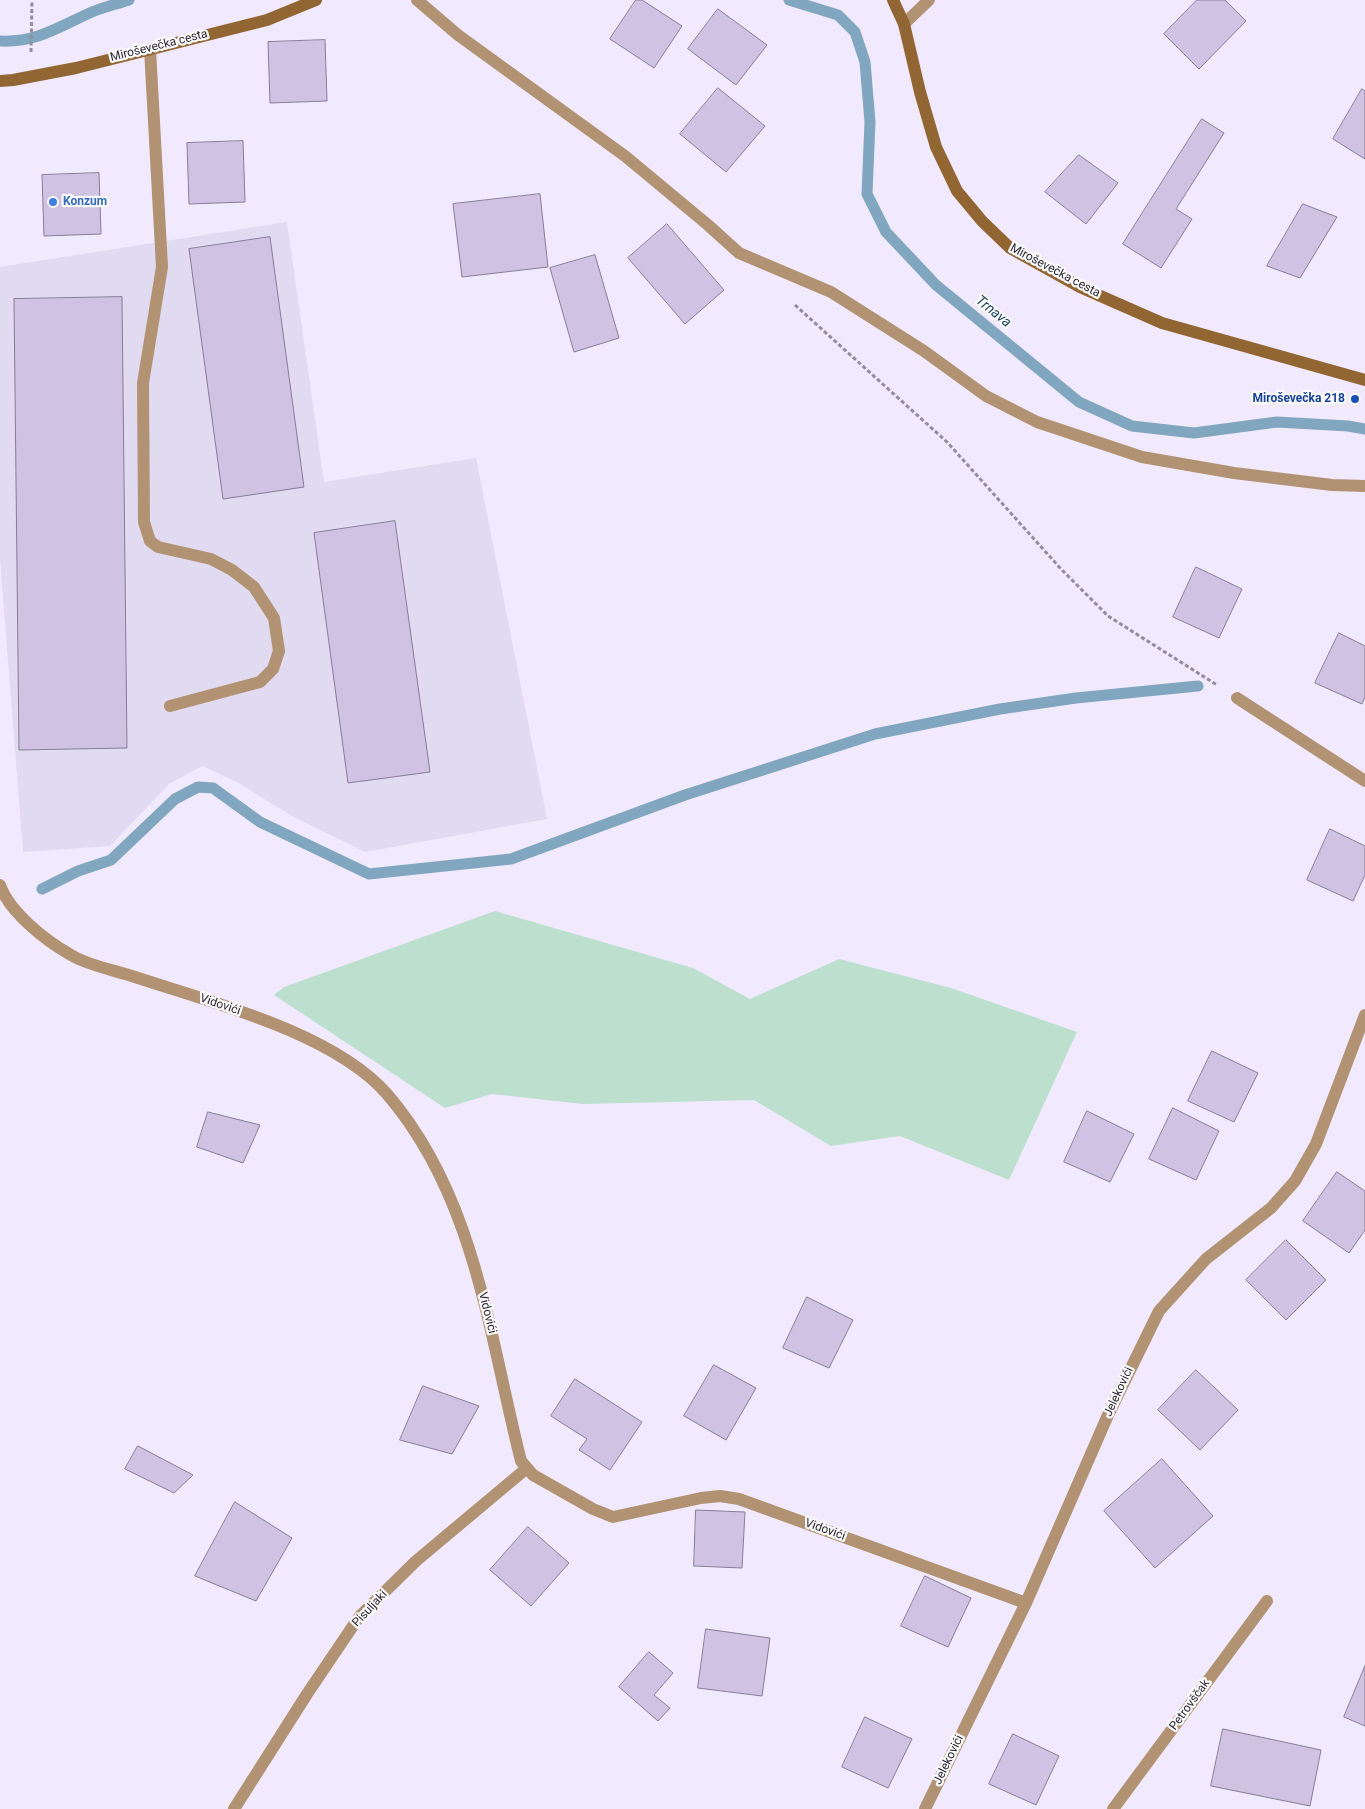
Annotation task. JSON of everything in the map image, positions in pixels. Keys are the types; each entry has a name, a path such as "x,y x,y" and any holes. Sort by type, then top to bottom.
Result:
{"main road":[{"name":"Miroševečka cesta","path":"0,81 76,68 268,20 316,0"},
{"name":"Miroševečka cesta","path":"893,0 904,24 920,92 936,147 957,191 982,221 1010,248 1080,287 1162,323 1365,380"}],"street":[{"path":"418,0 458,35 624,156 739,253 830,292 924,351 986,396 1037,422 1142,456 1234,474 1332,485 1365,486"},
{"path":"904,24 929,0"},
{"path":"150,49 162,267 143,384 144,522 150,541 158,547 211,559 232,570 254,587 274,618 279,652 273,669 260,682 170,706"},
{"path":"1237,698 1365,781"},
{"name":"Vidovići","path":"0,885 2,892 24,921 72,956 230,1008 302,1037 337,1053 364,1070 387,1094 419,1138 447,1190 466,1237 486,1308 521,1461 533,1475 561,1492 613,1516 701,1498 720,1496 739,1499 1026,1603"},
{"name":"Jelekovići","path":"925,1809 1026,1603 1108,1416 1159,1311 1206,1259 1271,1208 1295,1181 1316,1144 1365,1015"},
{"name":"Pisuljaki","path":"234,1809 307,1694 359,1618 416,1561 527,1468"},
{"name":"Petrovščak","path":"1113,1809 1267,1601"}],"path":[{"path":"31,49 32,0"},
{"path":"788,299 947,442 1061,569 1108,616 1237,698"}],"shaded area":[{"path":"287,222 324,482 476,458 547,819 365,852 290,815 237,782 202,766 169,784 110,846 23,852 0,559 0,267"}],"green space":[{"path":"495,911 693,968 750,999 839,959 951,988 1077,1032 1009,1180 900,1136 831,1146 754,1100 583,1104 492,1094 445,1108 274,995 284,987"}],"building":[{"path":"636,0 642,0 682,26 654,68 610,39"},
{"path":"1197,0 1225,0 1246,21 1199,69 1164,34"},
{"path":"718,9 767,45 736,85 688,49"},
{"path":"325,40 327,101 270,103 268,42"},
{"path":"718,88 765,126 726,172 680,134"},
{"path":"1362,89 1365,91 1365,159 1333,139"},
{"path":"1202,119 1224,133 1176,209 1192,219 1161,268 1123,244"},
{"path":"243,141 245,202 189,204 187,143"},
{"path":"1079,155 1118,183 1086,224 1045,192"},
{"path":"99,173 101,234 44,236 42,175"},
{"path":"540,194 548,267 462,277 453,204"},
{"path":"1303,204 1337,217 1300,278 1267,266"},
{"path":"667,224 724,290 685,324 628,258"},
{"path":"270,237 304,487 223,499 189,249"},
{"path":"595,255 619,338 574,352 550,268"},
{"path":"122,297 127,748 19,750 14,299"},
{"path":"395,521 430,772 348,783 314,533"},
{"path":"1196,567 1242,589 1219,638 1173,617"},
{"path":"1339,633 1365,646 1365,697 1362,704 1315,683"},
{"path":"1330,829 1365,846 1365,875 1353,901 1307,880"},
{"path":"1212,1051 1258,1073 1234,1122 1188,1101"},
{"path":"1173,1108 1219,1131 1196,1180 1149,1159"},
{"path":"1087,1111 1134,1134 1110,1182 1064,1162"},
{"path":"208,1112 260,1125 243,1163 197,1147"},
{"path":"1337,1172 1365,1191 1365,1230 1349,1253 1303,1221"},
{"path":"1286,1240 1326,1280 1286,1320 1246,1280"},
{"path":"807,1297 853,1320 829,1368 783,1348"},
{"path":"714,1365 756,1388 726,1440 684,1416"},
{"path":"1196,1370 1238,1410 1200,1450 1158,1410"},
{"path":"575,1379 642,1422 610,1470 579,1450 587,1439 551,1416"},
{"path":"423,1386 479,1406 452,1454 400,1440"},
{"path":"138,1446 193,1475 174,1493 125,1469"},
{"path":"1162,1459 1213,1516 1155,1568 1104,1511"},
{"path":"235,1502 292,1538 256,1601 195,1576"},
{"path":"696,1510 745,1512 742,1568 694,1566"},
{"path":"528,1527 569,1563 531,1606 490,1570"},
{"path":"925,1576 971,1598 948,1647 901,1626"},
{"path":"706,1629 770,1638 762,1696 698,1688"},
{"path":"649,1652 673,1673 654,1695 670,1708 658,1721 619,1687"},
{"path":"1365,1666 1365,1726 1344,1717"},
{"path":"865,1717 912,1739 888,1788 842,1767"},
{"path":"1223,1729 1321,1750 1310,1806 1211,1786"},
{"path":"1013,1734 1059,1756 1036,1805 989,1784"}],"waterway":[{"name":"Trnava","path":"0,41 13,41 37,36 92,12 129,0"},
{"name":"Trnava","path":"789,0 838,15 855,32 865,62 870,122 867,194 886,232 936,285 1079,402 1132,426 1194,433 1277,422 1348,426 1365,429"},
{"path":"42,889 78,871 111,860 175,799 198,787 213,788 260,822 369,874 511,859 685,795 875,734 1000,709 1076,698 1198,686"}],"place":[{"name":"Konzum","path":"53,202"},
{"name":"Miroševečka 218","path":"1355,399"}]}
